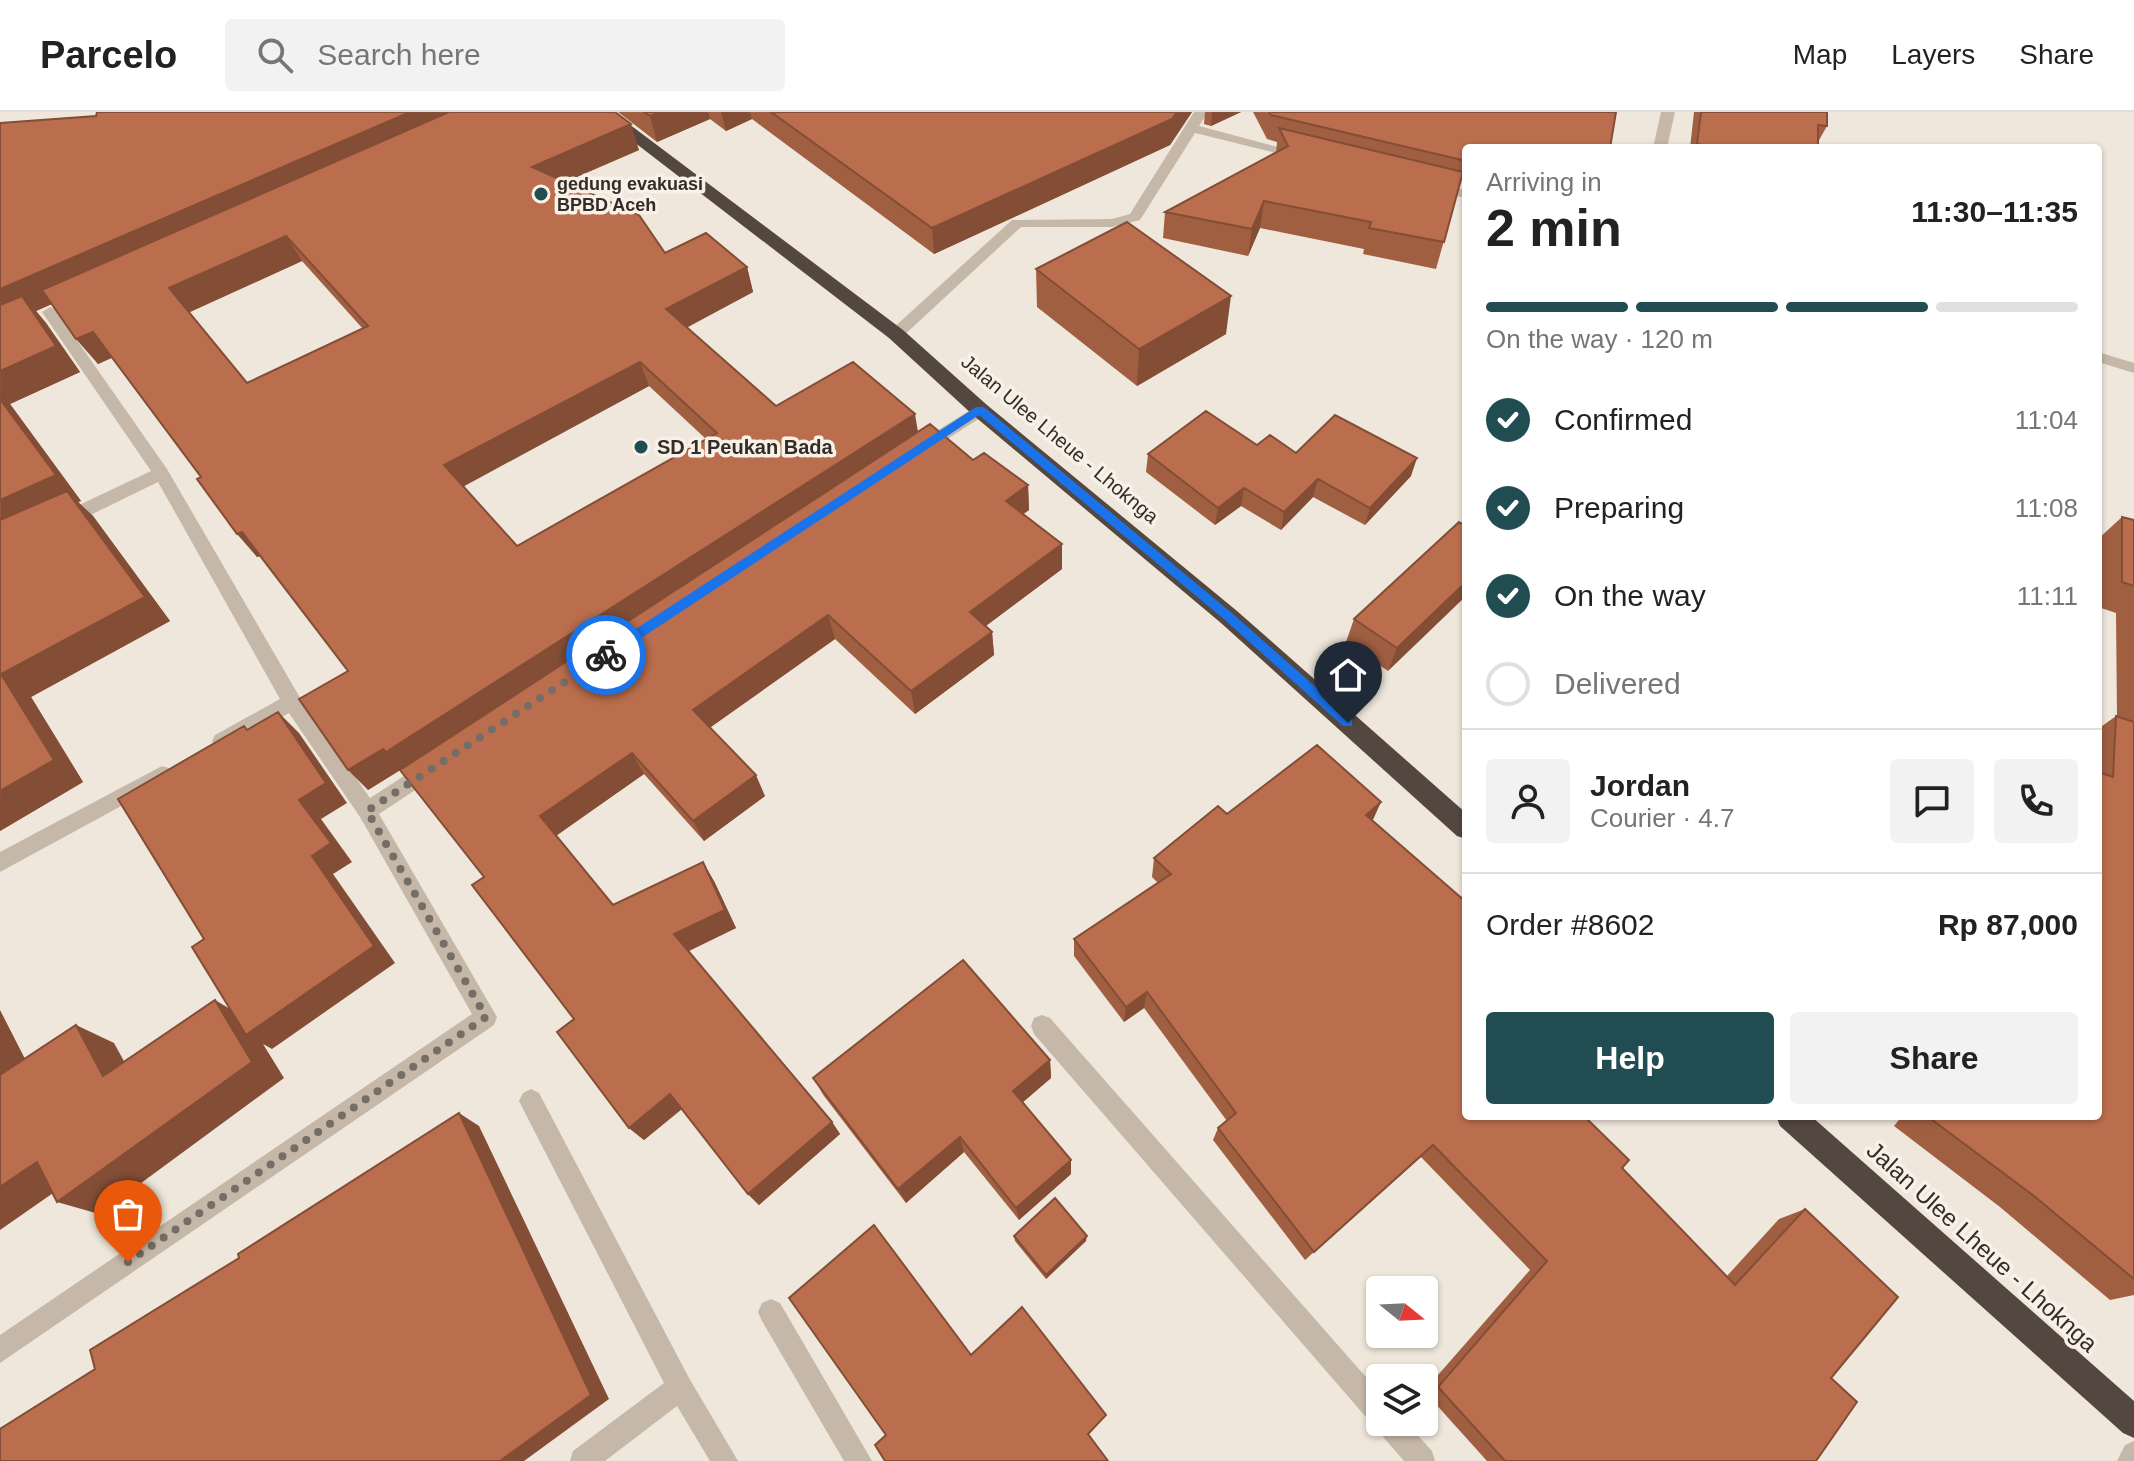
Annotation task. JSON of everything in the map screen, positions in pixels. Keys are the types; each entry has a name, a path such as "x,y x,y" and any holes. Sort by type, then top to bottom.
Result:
{"highway":[{"name":"Jalan Ulee Lheue - Lhoknga","path":"603,112 896,334 980,410 1229,617 1462,824"},
{"name":"Jalan Ulee Lheue - Lhoknga","path":"1794,1120 2134,1422"}],"street":[{"path":"896,334 1017,223 1112,223 1135,217 1201,112"},
{"path":"1661,144 1668,112"},
{"path":"1192,128 1315,158"},
{"path":"1421,184 1462,193"},
{"path":"0,1350 486,1017 367,811 292,702 161,473 50,311"},
{"path":"2102,358 2134,368"},
{"path":"900,462 980,410"},
{"path":"54,524 161,473"},
{"path":"208,748 292,702"},
{"path":"367,811 447,759"},
{"path":"0,863 181,763"},
{"path":"1042,1026 1366,1397"},
{"path":"531,1101 680,1387 725,1461"},
{"path":"771,1312 859,1461"},
{"path":"583,1461 680,1387"},
{"path":"1400,1436 1422,1461"},
{"path":"2130,1461 2134,1454"}],"building":[{"path":"97,112 410,112 0,289 0,123 96,116"},
{"path":"449,112 615,112 631,124 532,167 639,215 665,253 706,233 747,267 666,309 776,406 853,362 915,414 386,752 383,749 348,770 299,699 348,671 242,532 237,534 197,479 201,477 93,332 76,339 42,290","holes":["286,236 368,326 247,383 169,288","640,362 717,433 517,546 444,465"]},
{"path":"771,112 1177,112 1172,119 932,228"},
{"path":"1269,112 1616,112 1611,144 1462,144 1462,160 1271,115"},
{"path":"1701,112 1827,112 1827,126 1818,125 1818,144 1697,144"},
{"path":"1279,128 1462,172 1444,242 1369,228 1371,222 1264,201 1252,229 1165,212 1288,146"},
{"path":"1127,222 1231,296 1139,349 1036,269"},
{"path":"22,296 56,346 0,371 0,305"},
{"path":"0,399 56,475 0,500"},
{"path":"1206,411 1257,445 1270,435 1296,453 1335,415 1417,458 1370,508 1318,479 1284,512 1244,488 1218,508 1148,454"},
{"path":"930,424 973,460 984,453 1028,485 1006,501 1062,544 970,612 992,632 911,691 828,615 693,710 756,775 693,821 632,753 540,816 613,905 703,862 725,910 674,934 832,1122 748,1194 670,1094 629,1128 557,1032 574,1019 472,885 484,877 400,770"},
{"path":"67,491 145,597 1,674 54,760 0,791 0,520"},
{"path":"2122,517 2134,520 2134,586 2122,582"},
{"path":"1459,522 1462,524 1462,586 1397,648 1354,619"},
{"path":"278,712 326,783 299,800 331,843 312,856 374,946 246,1035 192,947 204,939 118,799 244,726 247,730"},
{"path":"2116,716 2134,722 2134,1279 2034,1196 1932,1120 2102,1120 2102,773 2113,777"},
{"path":"1317,745 1381,802 1366,815 1462,899 1462,1120 1588,1120 1629,1160 1622,1168 1735,1285 1805,1209 1898,1297 1831,1378 1857,1402 1816,1461 1505,1461 1438,1387 1547,1261 1433,1145 1314,1252 1218,1128 1236,1113 1147,992 1126,1007 1074,939 1171,874 1154,858 1218,806 1227,814"},
{"path":"963,960 1050,1060 1013,1091 1071,1160 1016,1208 960,1137 898,1189 813,1078"},
{"path":"215,1000 252,1062 57,1202 37,1162 0,1187 0,1075 76,1025 103,1076"},
{"path":"459,1113 591,1395 500,1461 0,1461 0,1429 95,1369 90,1350 239,1258 238,1254"},
{"path":"1055,1198 1087,1236 1046,1275 1014,1236"},
{"path":"874,1225 971,1355 1022,1307 1106,1415 1088,1434 1108,1461 885,1461 875,1445 886,1435 789,1298"}],"way so far":[{"path":"128,1262 486,1017 367,811 606,655"}],"place":[{"name":"gedung evakuasi BPBD Aceh","path":"541,194"},
{"name":"SD 1 Peukan Bada","path":"641,447"}],"route":[{"path":"606,655 980,410 1229,617 1348,723"}]}
